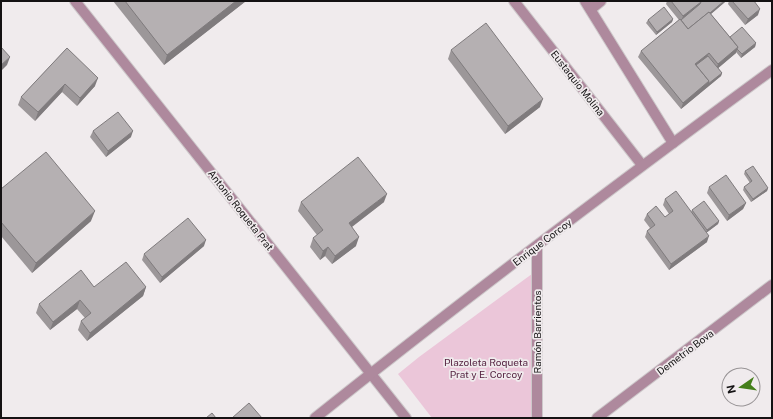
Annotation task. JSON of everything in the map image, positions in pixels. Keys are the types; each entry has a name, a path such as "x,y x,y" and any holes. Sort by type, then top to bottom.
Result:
{"street":[{"name":"Antonio Roqueta Prat","path":"75,1 406,418"},
{"name":"Eustaquio Molina","path":"514,1 642,166"},
{"path":"601,1 588,5 673,143"},
{"name":"Enrique Corcoy","path":"315,418 371,373 642,166 772,70"},
{"name":"Ramón Barrientos","path":"537,246 537,418"},
{"name":"Demetrio Bova","path":"597,418 772,285"}],"green space":[{"name":"Plazoleta Roqueta Prat y E. Corcoy","path":"536,271 535,418 432,418 398,374"}],"building":[{"path":"125,1 236,1 167,55"},
{"path":"671,1 700,1 701,2 683,16"},
{"path":"700,1 724,1 688,29 681,20 700,4"},
{"path":"732,1 754,1 760,9 748,19"},
{"path":"664,7 673,19 657,32 648,20"},
{"path":"709,12 738,47 718,64 709,53 695,64 709,81 683,103 641,51 680,19 688,29"},
{"path":"486,23 543,99 508,126 451,50"},
{"path":"742,27 756,43 742,54 737,49 738,47 730,37"},
{"path":"1,47 10,57 1,65"},
{"path":"67,48 98,78 80,98 65,84 38,112 21,97"},
{"path":"708,56 722,73 708,84 709,81 696,65"},
{"path":"118,112 133,131 108,151 93,131"},
{"path":"46,152 95,211 36,263 1,222 1,189"},
{"path":"358,157 387,194 349,223 359,237 335,256 328,247 323,251 313,238 323,230 301,202"},
{"path":"753,166 768,188 753,199 744,187 752,181 745,171"},
{"path":"726,175 746,203 729,215 709,187"},
{"path":"676,191 709,236 671,264 647,231 655,225 647,214 656,206 665,217 673,211 665,199"},
{"path":"704,201 719,221 707,230 692,210"},
{"path":"188,218 206,240 162,277 144,254"},
{"path":"126,262 146,287 90,333 81,321 91,313 80,300 53,322 39,304 81,270 94,287"},
{"path":"249,403 262,418 232,418"},
{"path":"212,413 216,418 206,418"}]}
